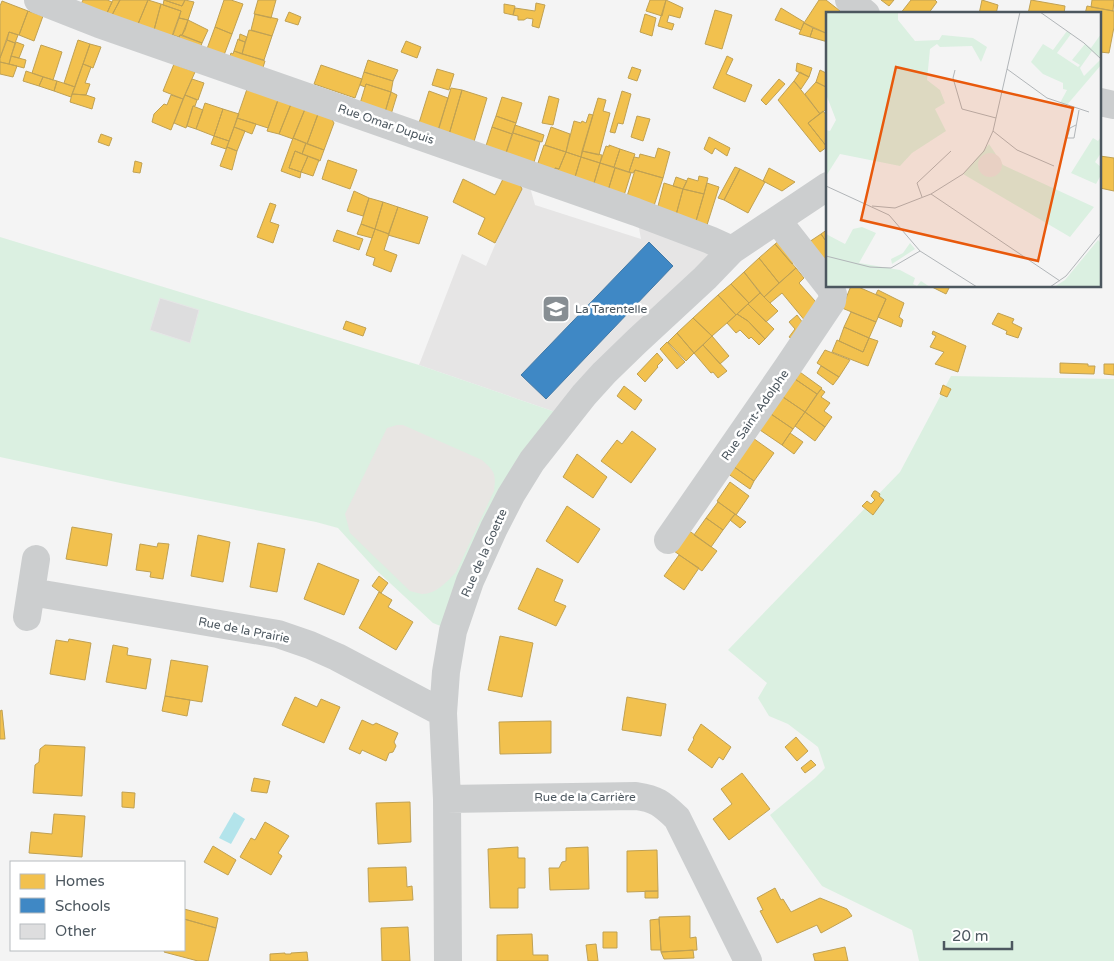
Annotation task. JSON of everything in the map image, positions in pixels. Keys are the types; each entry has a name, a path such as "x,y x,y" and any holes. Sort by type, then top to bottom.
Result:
{"street":[{"name":"Rue Omar Dupuis","path":"38,0 99,24 636,212 732,250"},
{"path":"849,0 864,12"},
{"path":"732,250 826,187"},
{"name":"Rue Saint-Adolphe","path":"777,220 826,282"},
{"name":"Rue de la Goette","path":"448,961 447,799 443,713 446,672 453,631 470,580 511,495 532,461 567,416 604,373 732,250"},
{"name":"Rue Saint-Adolphe","path":"668,540 832,301 833,294 830,288"},
{"name":"Rue de la Prairie","path":"36,559 29,604 278,634 337,657 443,713"},
{"name":"Rue de la Carrière","path":"447,799 636,796 650,798 662,804 677,818 748,961"}],"shaded area":[{"name":"La Tarentelle","path":"526,173 535,205 641,239 636,212 732,250 567,416 419,365 462,254 486,266"}],"green space":[{"path":"0,237 419,365 567,416 453,631 433,623 376,570 338,528 0,457"},
{"path":"951,376 1114,379 1114,961 919,961 912,930 822,886 770,815 825,768 818,747 788,724 769,716 758,698 767,683 728,650 900,472"}],"sand":[{"path":"403,425 482,460 495,476 494,491 456,572 441,587 432,592 422,594 410,591 350,533 345,514 387,428"}],"water":[{"path":"234,812 245,819 231,844 219,838"}],"building: Homes":[{"path":"83,0 107,0 112,2 104,20 79,8"},
{"path":"113,0 120,0 112,15 104,19"},
{"path":"120,0 148,0 138,24 112,15"},
{"path":"148,0 161,4 154,30 138,24"},
{"path":"164,0 185,0 182,6"},
{"path":"164,0 182,6 185,0 194,2 188,20 179,18 181,11 163,5"},
{"path":"224,0 243,4 232,34 215,27"},
{"path":"258,0 276,0 271,18 254,14"},
{"path":"650,0 666,0 662,16 646,11"},
{"path":"666,0 683,8 680,18 669,15 667,22 674,24 672,30 658,26"},
{"path":"819,0 826,0 841,12 826,12 826,33 804,23"},
{"path":"881,0 894,0 889,6"},
{"path":"911,0 935,0 937,2 930,12 902,12"},
{"path":"982,0 998,5 996,12 979,12"},
{"path":"1031,0 1065,6 1064,12 1028,12"},
{"path":"1092,0 1114,0 1113,11 1091,7"},
{"path":"2,1 28,11 19,35 9,32 0,58 0,6"},
{"path":"536,3 545,5 539,28 532,26 533,19 518,20 518,16 513,15 515,8 535,11"},
{"path":"161,4 181,11 172,36 154,30"},
{"path":"504,4 515,6 513,15 504,13"},
{"path":"1087,6 1114,11 1114,27 1109,53 1102,52 1102,12 1086,12"},
{"path":"781,8 804,22 801,30 775,20"},
{"path":"715,10 732,15 722,49 705,44"},
{"path":"28,11 43,16 34,41 19,35"},
{"path":"289,12 301,17 298,25 285,21"},
{"path":"255,14 278,19 272,36 251,30"},
{"path":"645,14 656,18 652,36 640,32"},
{"path":"179,18 188,20 185,30 179,37 173,35"},
{"path":"188,20 208,30 202,43 182,35"},
{"path":"804,23 813,28 810,37 799,34"},
{"path":"215,27 232,34 221,63 204,57"},
{"path":"813,28 826,33 826,41 810,37"},
{"path":"249,30 272,36 264,60 242,54"},
{"path":"9,32 18,35 15,43 7,40"},
{"path":"240,34 247,37 245,42 239,40"},
{"path":"180,35 202,43 198,54 176,46"},
{"path":"238,39 245,42 242,54 234,51"},
{"path":"7,40 15,43 9,64 0,62"},
{"path":"78,40 90,44 75,87 64,83"},
{"path":"406,41 421,47 417,58 401,52"},
{"path":"16,42 24,45 19,58 11,56"},
{"path":"90,44 101,47 93,68 83,64"},
{"path":"41,45 62,52 53,80 32,73"},
{"path":"234,51 265,61 260,77 227,65 231,53 233,54"},
{"path":"11,56 26,60 24,68 9,64"},
{"path":"727,56 733,59 726,74 752,85 745,102 713,88"},
{"path":"368,60 398,70 393,81 364,72"},
{"path":"0,62 17,66 13,77 0,74"},
{"path":"797,63 812,68 809,77 796,71"},
{"path":"83,64 91,67 85,83 90,84 86,95 72,94"},
{"path":"174,64 195,72 183,99 163,91"},
{"path":"321,65 362,79 355,98 314,84"},
{"path":"632,67 641,70 637,81 628,78"},
{"path":"437,69 454,74 449,90 432,85"},
{"path":"820,70 826,73 826,87 816,82"},
{"path":"26,71 43,77 39,86 23,81"},
{"path":"364,72 393,81 391,92 366,84 365,87 360,85"},
{"path":"800,72 809,77 801,89 794,81"},
{"path":"43,77 57,81 54,91 39,86"},
{"path":"192,79 204,83 198,100 185,95"},
{"path":"779,79 785,84 766,105 761,100"},
{"path":"57,81 75,87 71,97 54,91"},
{"path":"794,81 820,114 808,123 826,148 820,152 778,100"},
{"path":"816,82 826,87 826,110 820,114 805,94"},
{"path":"366,84 391,92 383,119 358,110"},
{"path":"451,88 462,90 448,138 437,135"},
{"path":"247,89 278,100 268,128 237,118"},
{"path":"462,90 487,98 473,145 448,138"},
{"path":"429,91 448,98 438,130 419,123"},
{"path":"622,91 631,94 623,124 618,123 615,133 610,132"},
{"path":"391,92 397,95 389,121 383,119"},
{"path":"72,94 95,98 92,109 70,102"},
{"path":"171,95 183,99 171,130 152,122 154,114 164,104 167,105"},
{"path":"185,95 197,100 195,106 193,106 186,128 174,123"},
{"path":"549,96 559,99 553,125 542,123"},
{"path":"502,97 522,103 516,123 496,116"},
{"path":"598,98 606,100 603,111 610,113 599,155 582,151"},
{"path":"278,100 291,104 279,134 267,131"},
{"path":"205,103 223,109 214,136 196,129"},
{"path":"291,104 305,109 293,139 279,134"},
{"path":"193,106 203,110 196,129 187,126"},
{"path":"223,109 239,114 229,141 214,136"},
{"path":"305,109 318,114 307,144 293,138"},
{"path":"823,111 826,115 826,146 808,123"},
{"path":"318,114 331,118 334,123 324,150 307,144"},
{"path":"589,114 593,115 581,157 566,152 574,121 586,123"},
{"path":"496,116 516,123 512,134 492,127"},
{"path":"637,116 650,119 643,141 631,137"},
{"path":"237,118 256,124 252,134 234,127"},
{"path":"515,125 544,135 542,142 513,133"},
{"path":"234,127 245,131 237,151 227,147"},
{"path":"492,127 512,134 504,159 484,152"},
{"path":"551,127 570,134 566,152 545,145"},
{"path":"513,133 540,142 532,169 504,159"},
{"path":"101,134 112,138 109,146 98,142"},
{"path":"214,136 229,141 226,149 211,144"},
{"path":"709,137 730,148 727,156 715,148 712,154 704,149"},
{"path":"293,138 306,143 302,154 295,151 289,168 301,172 300,178 281,171"},
{"path":"306,143 324,150 320,161 302,154"},
{"path":"544,145 566,152 559,169 555,168 551,180 534,175"},
{"path":"609,145 620,149 614,167 600,163 606,146 609,147"},
{"path":"227,147 237,151 232,170 220,166"},
{"path":"658,148 670,152 663,178 635,170 633,173 629,172 634,157 639,158 640,154 655,158"},
{"path":"620,149 635,154 629,172 614,167"},
{"path":"295,151 308,156 301,172 289,168"},
{"path":"582,151 602,155 600,163 581,157"},
{"path":"566,152 581,157 572,187 551,180 555,168 559,169"},
{"path":"308,156 319,160 313,176 301,172"},
{"path":"1102,156 1114,158 1114,191 1102,188"},
{"path":"581,157 600,163 591,193 572,187"},
{"path":"328,160 357,170 350,189 322,179"},
{"path":"135,161 142,163 140,173 133,172"},
{"path":"600,163 615,168 606,197 591,193"},
{"path":"735,167 740,169 724,200 718,198"},
{"path":"615,168 631,173 622,202 606,197"},
{"path":"769,168 795,182 782,191 763,181"},
{"path":"740,169 765,182 748,213 724,200"},
{"path":"635,170 663,178 652,212 625,203"},
{"path":"699,176 708,178 704,194 683,189 688,178 698,181"},
{"path":"504,177 520,185 522,189 495,243 478,234 485,218 453,202 463,179 495,195"},
{"path":"676,177 687,181 683,189 673,186"},
{"path":"664,183 683,189 676,215 657,210"},
{"path":"707,183 719,187 707,225 696,221"},
{"path":"683,189 704,194 696,221 676,215"},
{"path":"354,191 369,198 363,216 347,211"},
{"path":"369,198 383,202 375,229 361,224"},
{"path":"383,202 398,207 389,234 375,229"},
{"path":"270,203 276,205 270,222 279,225 273,243 257,237"},
{"path":"398,207 428,217 419,244 388,235"},
{"path":"361,224 375,229 372,238 357,234"},
{"path":"375,229 389,234 384,250 397,255 391,272 373,265 375,258 366,255"},
{"path":"337,230 363,239 359,250 333,241"},
{"path":"826,230 826,241 821,234"},
{"path":"821,234 826,241 826,266 806,244"},
{"path":"783,238 799,257 792,264 775,244"},
{"path":"775,244 796,268 779,283 759,258"},
{"path":"759,258 779,283 764,297 744,272"},
{"path":"796,268 804,278 799,283 823,310 811,328 782,293 770,303 764,297"},
{"path":"744,272 760,293 749,303 731,284"},
{"path":"731,284 749,303 736,315 718,295"},
{"path":"850,288 861,288 886,299 876,322 842,308"},
{"path":"934,288 949,288 946,294"},
{"path":"878,290 904,303 899,317 903,320 901,327 878,317 886,299 876,294"},
{"path":"760,293 778,311 766,322 748,304"},
{"path":"718,295 736,315 712,336 693,318"},
{"path":"748,304 774,329 765,339 748,321 737,314"},
{"path":"851,312 876,322 869,338 844,327"},
{"path":"998,313 1014,319 1012,323 1022,328 1018,338 1006,334 1007,331 992,324"},
{"path":"737,314 748,321 765,339 759,345 740,330 736,333 727,323"},
{"path":"797,315 809,331 800,344 789,337 795,329 789,322"},
{"path":"693,318 712,336 694,353 677,333"},
{"path":"346,321 366,328 363,336 343,329"},
{"path":"844,327 869,338 863,352 839,341"},
{"path":"933,331 966,346 958,372 935,364 944,352 930,347 936,336 932,334"},
{"path":"677,333 694,353 686,361 668,342"},
{"path":"712,336 729,356 720,364 703,345"},
{"path":"869,338 878,341 868,366 832,352 837,340 863,352"},
{"path":"667,342 685,362 677,369 660,349"},
{"path":"703,345 727,371 718,378 713,372 711,373 694,353"},
{"path":"825,350 850,360 839,377 817,363"},
{"path":"657,353 663,360 645,382 637,374"},
{"path":"1060,363 1095,366 1094,374 1060,373"},
{"path":"1104,364 1114,364 1114,375 1104,374"},
{"path":"821,366 839,377 833,385 817,373"},
{"path":"797,370 822,388 817,394 792,377"},
{"path":"792,377 817,394 805,412 780,395"},
{"path":"943,385 951,389 947,397 940,394"},
{"path":"624,386 642,400 635,410 617,396"},
{"path":"821,389 825,392 821,397 830,403 824,411 832,417 825,427 805,412"},
{"path":"780,395 805,412 793,429 768,412"},
{"path":"768,412 793,429 782,445 757,428"},
{"path":"805,412 825,427 815,441 795,426"},
{"path":"632,431 656,449 631,483 601,461 617,440 622,444"},
{"path":"790,433 803,442 794,454 782,445"},
{"path":"750,436 774,453 754,481 730,464"},
{"path":"577,454 607,477 593,498 563,477"},
{"path":"730,464 754,481 750,489 724,471"},
{"path":"730,482 749,496 736,515 717,501"},
{"path":"874,491 880,494 879,496 884,500 873,515 862,506 867,501 871,504 875,500 871,496"},
{"path":"718,502 735,514 723,530 706,518"},
{"path":"567,506 600,529 578,563 546,541"},
{"path":"735,514 746,522 740,528 730,520"},
{"path":"706,518 723,530 711,547 694,535"},
{"path":"72,527 112,534 107,566 66,559"},
{"path":"688,530 717,551 702,571 674,551"},
{"path":"198,535 230,542 223,582 191,576"},
{"path":"158,543 169,544 163,579 150,577 151,572 136,570 140,544 157,547"},
{"path":"258,543 285,549 277,592 250,587"},
{"path":"679,555 699,568 684,590 664,576"},
{"path":"318,563 359,580 344,615 304,599"},
{"path":"537,568 563,580 554,601 566,606 556,626 518,609"},
{"path":"379,576 388,583 381,593 372,586"},
{"path":"379,592 392,600 388,607 413,622 396,650 359,628"},
{"path":"500,636 533,643 522,697 488,690"},
{"path":"69,639 91,643 85,680 50,674 56,640 68,642"},
{"path":"113,645 128,648 127,655 151,659 146,689 106,682"},
{"path":"171,660 208,666 202,702 165,696"},
{"path":"165,696 190,700 187,716 162,711"},
{"path":"295,697 317,707 321,699 340,707 324,743 282,725"},
{"path":"627,697 666,704 661,736 622,730"},
{"path":"2,710 5,739 0,739 0,711"},
{"path":"362,720 373,725 376,723 398,733 394,742 396,746 393,752 389,753 386,761 362,750 360,754 349,749"},
{"path":"551,721 551,753 500,754 499,722"},
{"path":"701,724 731,747 723,760 719,757 712,768 688,750"},
{"path":"796,737 808,751 797,761 785,747"},
{"path":"45,745 85,747 82,796 33,793 35,765 39,762 40,749"},
{"path":"811,760 816,765 805,773 801,768"},
{"path":"742,773 770,809 729,840 713,819 732,804 721,789"},
{"path":"254,778 270,781 267,793 251,791"},
{"path":"122,792 135,793 134,808 122,807"},
{"path":"410,802 411,842 378,844 376,803"},
{"path":"54,814 85,816 82,857 29,853 31,832 52,834"},
{"path":"265,822 289,836 278,853 282,856 271,875 240,857 251,838 255,840"},
{"path":"213,846 236,860 228,875 204,862"},
{"path":"518,847 518,858 525,858 525,888 518,888 518,908 490,908 488,849"},
{"path":"588,847 589,889 550,890 549,868 559,868 562,862 566,861 566,848"},
{"path":"657,850 658,891 627,892 627,851"},
{"path":"406,867 407,887 412,886 413,900 369,902 368,868"},
{"path":"775,888 781,900 783,899 791,912 820,898 847,909 852,916 821,933 817,925 777,943 760,911 763,910 757,898"},
{"path":"645,891 658,891 658,898 645,898"},
{"path":"185,909 218,918 216,928 185,919"},
{"path":"690,916 690,938 696,937 697,950 661,952 659,917"},
{"path":"185,919 216,928 208,961 198,961 164,952 185,951"},
{"path":"659,919 661,950 651,950 650,920"},
{"path":"408,927 410,961 382,961 381,928"},
{"path":"603,932 617,932 617,948 603,948"},
{"path":"532,934 533,955 548,955 548,961 497,961 497,935"},
{"path":"596,944 598,961 588,961 586,945"},
{"path":"845,947 848,961 815,961 813,954"},
{"path":"693,950 694,958 664,959 661,952"},
{"path":"307,952 308,961 270,961 270,954"}],"building: Schools":[{"path":"649,242 673,266 546,399 521,375"}],"building: Other":[{"path":"160,298 199,310 190,343 150,330"}],"place":[{"name":"La Tarentelle","path":"556,309"}]}
